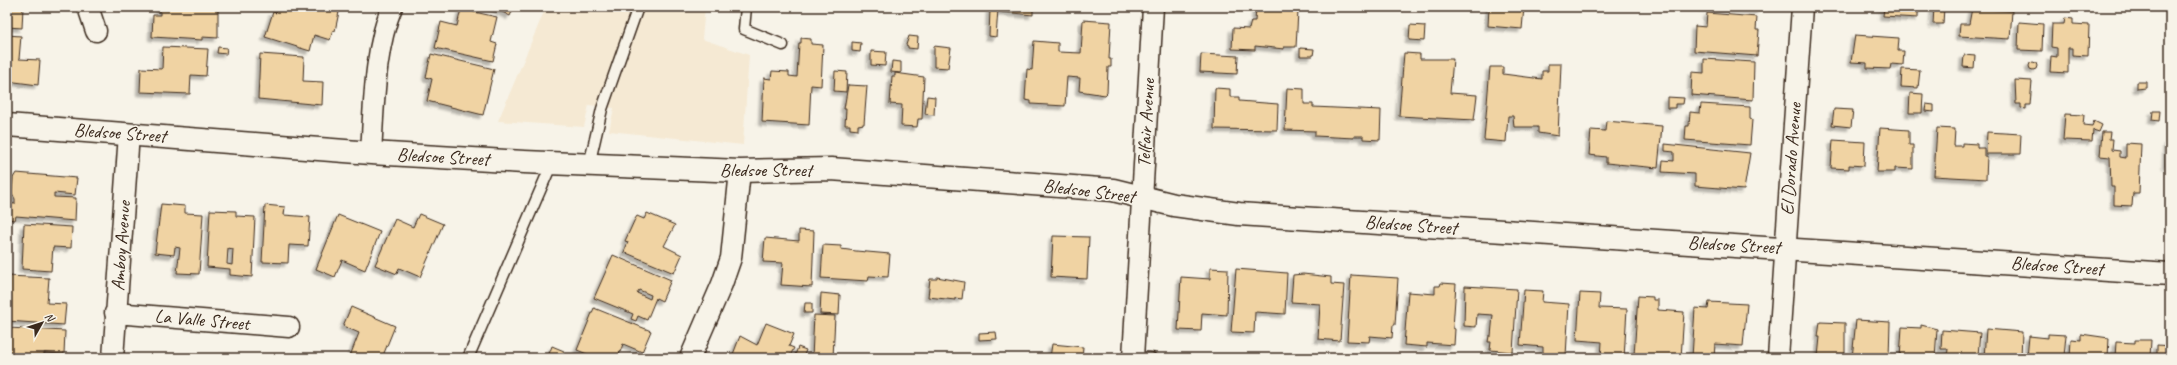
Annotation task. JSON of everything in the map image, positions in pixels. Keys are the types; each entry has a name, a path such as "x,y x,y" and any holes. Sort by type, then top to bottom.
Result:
{"street":[{"path":"88,7 96,31"},
{"path":"371,153 380,53 387,18 392,7"},
{"name":"Telfair Avenue","path":"1139,358 1142,198 1153,7"},
{"name":"El Dorado Avenue","path":"1778,358 1802,7"},
{"name":"Bledsoe Street","path":"7,125 371,153 589,165 740,171 831,169 1113,190 1188,208 1239,214 2170,274"},
{"name":"Amboy Avenue","path":"113,358 115,313 129,134"},
{"path":"690,358 728,266 733,243 740,171"},
{"name":"La Valle Street","path":"115,313 289,327"}],"lane":[{"path":"589,165 602,109 638,7"},
{"path":"746,7 744,29 783,45"},
{"path":"468,358 552,163"}],"shaded area":[{"path":"546,7 705,7 702,39 749,55 743,145 609,131 614,108 589,105 584,127 498,121"}],"building":[{"path":"7,7 23,7 22,28 7,27"},
{"path":"160,7 218,7 218,38 202,37 202,40 152,37 153,15 160,15"},
{"path":"278,7 321,7 339,12 335,31 333,30 330,40 314,35 310,51 265,37 273,12 276,13"},
{"path":"493,7 514,7 510,16"},
{"path":"1002,7 1033,7 1033,15 1002,12"},
{"path":"1489,7 1524,7 1522,29 1488,26"},
{"path":"1702,7 1760,7 1760,10"},
{"path":"1871,7 1922,7 1922,11 1918,11 1918,18 1883,16 1884,8"},
{"path":"1934,7 1944,7 1943,24 1933,24"},
{"path":"1256,8 1298,11 1296,47 1284,47 1284,49 1255,46 1255,50 1232,49 1233,28 1249,29 1251,21 1255,21"},
{"path":"1972,8 2012,11 2010,39 1959,36 1960,24 1969,24"},
{"path":"461,9 497,17 491,42 497,44 493,61 435,48 441,22 457,26"},
{"path":"990,9 998,9 996,37 989,36"},
{"path":"1707,13 1757,17 1756,30 1759,30 1757,56 1694,51 1695,26 1706,27"},
{"path":"2065,18 2073,19 2073,24 2089,25 2088,56 2072,55 2072,48 2068,48 2068,73 2050,72 2051,56 2057,57 2057,48 2051,47 2052,24 2064,24"},
{"path":"1083,20 1111,22 1109,59 1111,59 1111,67 1108,67 1107,93 1105,95 1079,91 1080,78 1067,77 1065,106 1031,104 1031,101 1025,100 1027,69 1032,70 1034,41 1058,43 1058,52 1081,53"},
{"path":"2019,22 2043,24 2042,51 2018,50"},
{"path":"1410,25 1425,26 1424,41 1409,40"},
{"path":"7,35 21,36 19,59 40,60 38,85 7,81"},
{"path":"1855,35 1899,38 1898,51 1904,51 1903,65 1891,64 1890,69 1867,68 1867,63 1851,62"},
{"path":"909,36 918,37 917,49 908,48 906,45"},
{"path":"801,38 811,39 811,44 823,45 821,86 811,85 809,125 762,122 764,78 771,79 772,71 789,72 789,76 797,77 799,43 801,43"},
{"path":"852,42 861,43 860,52 852,51"},
{"path":"934,46 951,48 948,68 934,67"},
{"path":"163,47 208,49 206,76 191,75 190,94 140,92 141,68 162,69"},
{"path":"218,47 227,48 226,54 217,53"},
{"path":"1300,48 1314,49 1313,56 1300,56"},
{"path":"871,51 886,52 885,66 871,65"},
{"path":"1404,53 1420,54 1420,59 1453,59 1450,93 1477,95 1474,120 1399,116"},
{"path":"260,54 304,57 303,81 323,82 322,105 258,99"},
{"path":"431,54 494,69 483,115 427,101 432,79 426,77"},
{"path":"1201,54 1238,56 1237,74 1200,72"},
{"path":"1964,55 1975,56 1974,68 1963,67"},
{"path":"1704,59 1754,62 1753,100 1691,95 1692,72 1704,73"},
{"path":"892,61 901,62 901,73 891,72"},
{"path":"2031,62 2035,62 2037,66 2035,70 2031,70 2029,68 2029,64"},
{"path":"1548,64 1561,64 1558,136 1538,133 1538,127 1514,127 1513,116 1508,116 1506,142 1484,140 1490,67 1503,67 1503,74 1542,79 1542,71 1548,71"},
{"path":"1902,69 1920,70 1918,88 1901,87"},
{"path":"835,71 847,72 846,92 834,91"},
{"path":"895,73 924,77 922,119 918,119 917,127 901,126 902,105 890,104 892,76 895,76"},
{"path":"2015,80 2032,81 2030,105 2026,105 2026,109 2021,108 2021,104 2016,104"},
{"path":"2137,82 2146,82 2146,88 2137,89"},
{"path":"848,85 867,86 864,124 858,125 858,130 850,129 850,125 845,125 846,109 844,109"},
{"path":"1215,88 1230,89 1230,97 1239,97 1239,101 1278,104 1277,130 1214,129"},
{"path":"1287,88 1304,89 1304,104 1313,104 1313,107 1381,110 1380,140 1363,139 1363,136 1354,136 1354,138 1315,136 1315,131 1285,130"},
{"path":"1910,93 1923,94 1922,113 1909,113"},
{"path":"927,96 935,97 934,115 925,114"},
{"path":"1667,97 1684,98 1683,104 1675,104 1675,108 1667,108"},
{"path":"1701,104 1750,107 1750,119 1752,120 1750,145 1685,140 1686,126 1689,126 1690,112 1700,113"},
{"path":"1926,104 1934,105 1934,112 1925,111"},
{"path":"1834,109 1853,110 1851,127 1832,125"},
{"path":"2153,111 2160,111 2159,121 2152,120"},
{"path":"2065,114 2084,115 2083,125 2092,126 2094,121 2102,125 2099,132 2093,130 2092,141 2063,140"},
{"path":"1606,121 1662,126 1658,168 1606,163 1606,157 1589,155 1591,130 1605,131"},
{"path":"1880,128 1909,130 1909,145 1913,145 1913,169 1895,168 1895,172 1877,172"},
{"path":"1937,128 1955,129 1954,146 1962,146 1962,143 1977,144 1977,148 1984,148 1984,156 1987,156 1986,179 1934,176"},
{"path":"1987,132 2021,134 2020,154 1986,154"},
{"path":"2102,132 2110,132 2109,139 2113,139 2112,150 2120,151 2120,157 2126,158 2126,143 2141,144 2139,193 2133,193 2132,206 2114,205 2114,187 2111,187 2110,157 2100,156"},
{"path":"1833,140 1865,142 1864,166 1849,165 1849,169 1831,168"},
{"path":"2167,142 2170,142 2170,165 2166,165"},
{"path":"1665,144 1750,153 1744,190 1695,186 1695,174 1662,172 1663,160 1674,161 1674,152 1665,151"},
{"path":"16,173 77,178 75,195 54,193 54,197 76,198 75,221 16,216 15,220 7,219 7,203 15,204 15,199 12,193 13,178"},
{"path":"161,204 185,206 185,213 203,214 199,274 177,273 180,248 175,247 174,255 155,253"},
{"path":"265,205 285,207 284,215 310,217 308,246 289,245 288,263 262,262"},
{"path":"210,210 236,211 236,216 255,217 252,277 230,275 230,269 207,267","holes":["228,248 233,249 232,265 227,264"]},
{"path":"647,213 675,225 664,246 682,255 674,273 624,252 628,242 625,241 635,219 637,216 644,219"},
{"path":"419,214 443,224 420,277 399,268 397,274 375,265 395,219 413,227"},
{"path":"338,215 380,232 365,270 342,260 335,277 316,269"},
{"path":"24,224 72,227 71,248 53,247 51,271 22,269"},
{"path":"799,230 814,231 812,287 781,285 783,263 763,262 765,238 799,241"},
{"path":"1053,236 1089,237 1087,279 1051,277"},
{"path":"823,245 841,246 841,249 890,254 888,277 869,276 868,281 821,278"},
{"path":"613,255 671,280 662,301 656,298 647,320 638,316 636,321 631,319 633,314 594,298","holes":["639,290 651,295 650,299 637,293"]},
{"path":"1210,268 1228,269 1227,315 1202,313 1201,331 1178,330 1181,277 1210,279"},
{"path":"1236,269 1287,273 1285,314 1255,312 1254,333 1231,332"},
{"path":"1303,274 1331,277 1331,284 1344,285 1340,341 1318,339 1320,304 1291,302 1293,275"},
{"path":"1351,275 1398,278 1395,325 1393,325 1392,338 1370,336 1369,342 1347,341"},
{"path":"8,276 49,278 47,303 66,304 64,325 7,321"},
{"path":"937,277 964,282 962,299 955,298 955,300 928,297 930,279 937,279"},
{"path":"1441,283 1456,284 1453,328 1455,329 1454,345 1427,343 1427,347 1404,345 1408,292 1435,294 1435,286 1440,286"},
{"path":"1465,286 1517,289 1513,352 1490,350 1491,342 1488,342 1489,336 1491,336 1493,315 1477,314 1476,327 1464,326"},
{"path":"1524,290 1543,291 1542,302 1569,304 1566,356 1543,355 1543,347 1520,345"},
{"path":"821,293 840,295 839,315 820,314"},
{"path":"1580,293 1600,294 1599,308 1627,309 1624,358 1601,358 1602,342 1577,340"},
{"path":"1638,296 1653,297 1653,300 1658,300 1658,310 1684,312 1681,358 1658,358 1658,356 1634,355"},
{"path":"1709,302 1747,304 1743,346 1715,344 1714,358 1692,358 1695,308 1708,309"},
{"path":"805,303 812,303 812,313 804,313"},
{"path":"351,307 395,326 382,358 355,358 350,356 359,333 343,326"},
{"path":"594,308 651,331 642,352 623,344 618,358 597,358 577,350"},
{"path":"814,315 835,316 833,358 812,358"},
{"path":"1856,320 1890,322 1889,358 1852,358"},
{"path":"1820,322 1845,323 1845,358 1818,357"},
{"path":"766,323 794,334 789,346 794,348 789,358 732,357 740,336 757,345"},
{"path":"1921,325 1937,329 1935,358 1900,358 1902,327 1921,328"},
{"path":"8,328 65,331 64,354 44,353 44,358 7,358"},
{"path":"1986,329 2022,332 2021,358 1984,358"},
{"path":"1942,330 1980,333 1978,355 1974,358 1947,358 1948,349 1941,349"},
{"path":"996,332 997,339 979,340 979,333"},
{"path":"2048,334 2066,335 2064,356 2027,358 2029,336 2048,338"},
{"path":"2081,334 2109,338 2108,358 2070,358 2071,339 2081,340"},
{"path":"2135,340 2151,340 2150,358 2115,358 2116,342 2135,343"},
{"path":"1052,344 1083,347 1082,358 1050,358"},
{"path":"2157,345 2170,346 2170,358 2157,358"},
{"path":"552,346 564,351 561,358 549,354"},
{"path":"798,347 806,350 803,358 794,358"}]}
